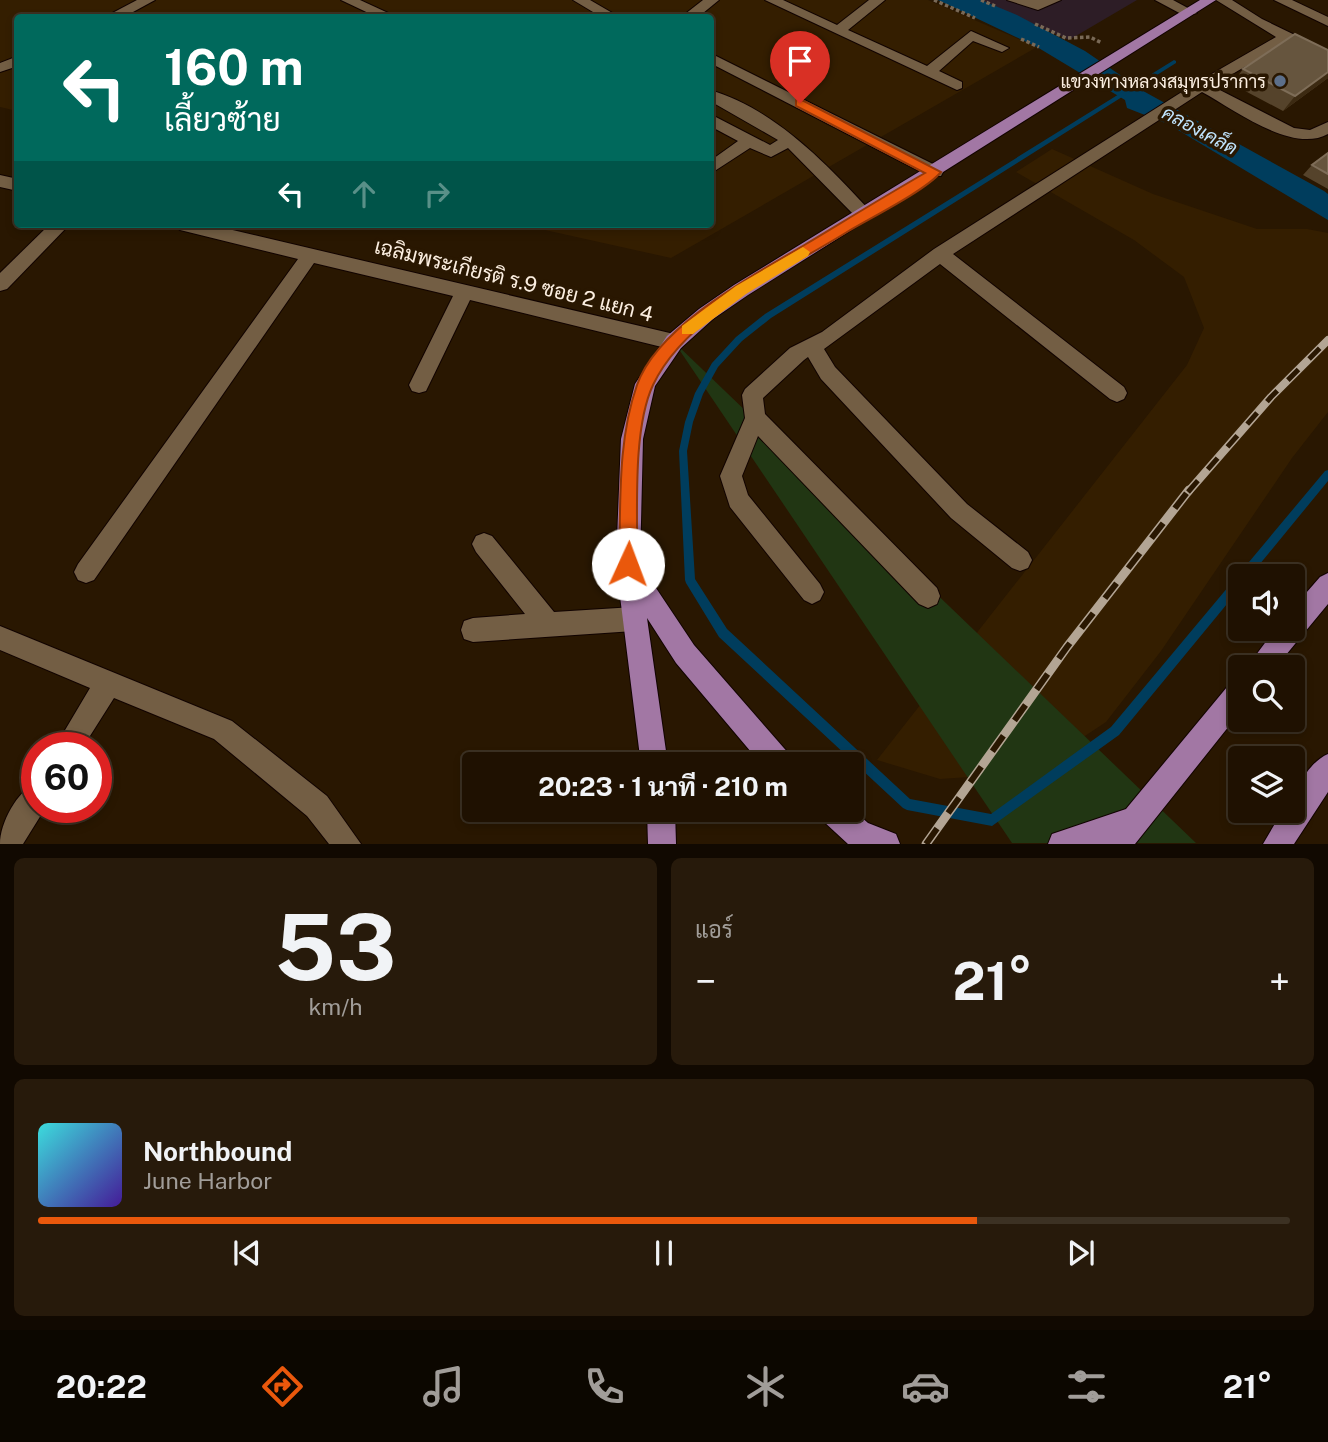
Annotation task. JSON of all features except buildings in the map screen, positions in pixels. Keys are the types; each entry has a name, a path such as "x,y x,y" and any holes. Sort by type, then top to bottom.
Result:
{"main road":[{"path":"653,752 628,564 632,439 645,384 674,342 706,314 741,290 1081,82 1208,0"},
{"path":"628,564 685,654 769,752"},
{"path":"1305,613 1328,585"},
{"path":"1270,655 1282,641"},
{"path":"1116,844 1228,706"},
{"path":"1277,844 1328,768"},
{"path":"1062,844 1133,821"},
{"path":"661,822 662,844"},
{"path":"846,822 859,834 886,844"}],"street":[{"path":"118,14 148,0"},
{"path":"348,0 382,14"},
{"path":"580,0 601,14"},
{"path":"693,14 712,0"},
{"path":"772,0 957,85"},
{"path":"838,31 878,0"},
{"path":"1010,5 1038,6 1054,0"},
{"path":"1162,0 1190,13"},
{"path":"1223,0 1286,37 1328,57"},
{"path":"1281,0 1328,22"},
{"path":"929,72 971,35 1002,48"},
{"path":"812,592 738,500 731,476 755,418 752,396 797,354 829,337 940,254 1201,86 1286,37"},
{"path":"714,59 935,172"},
{"path":"1201,86 1290,133 1312,136 1328,127"},
{"path":"714,97 769,127 788,141 832,179 864,215"},
{"path":"714,114 726,103"},
{"path":"714,119 771,152 788,141"},
{"path":"714,166 749,141"},
{"path":"0,285 57,228"},
{"name":"เฉลิมพระเกียรติ ร.9 ซอย 2 แยก 4","path":"197,228 674,342"},
{"path":"940,254 1117,393"},
{"path":"86,572 310,255"},
{"path":"419,385 465,291"},
{"path":"812,346 828,373 959,511 1020,560"},
{"path":"755,418 928,596"},
{"path":"484,544 549,625"},
{"path":"473,630 634,620"},
{"path":"0,638 223,730 317,806 347,844"},
{"path":"77,732 108,683"},
{"path":"6,844 21,821"}],"path":[{"path":"981,0 1010,5"},
{"path":"1027,20 1066,37 1090,37 1119,58"}],"shaded area":[{"path":"0,0 928,0 1037,47 671,258 536,228 714,228 714,14 14,14 14,110 0,107"},
{"path":"981,0 1137,0 1069,40"},
{"path":"1052,149 1153,194 1257,229 1307,229 1328,233 1328,412 1292,458 1161,651 1106,722 1029,773 940,779 877,760 1187,365 1204,328 1184,277 1134,240 1016,172"}],"green space":[{"path":"674,342 1196,843 1012,843"}],"water":[{"name":"คลองเคล็ด","path":"938,0 981,0 1017,15 1085,51 1145,92 1324,191 1328,194 1328,220 1168,124 1127,108 1125,100 1037,47"}],"waterway":[{"path":"1174,62 768,316 739,339 715,365 699,393 683,451 690,580 723,633 907,804 992,820 1115,731 1228,595"},
{"path":"1254,564 1328,474"}],"railway":[{"path":"1188,492 1271,397 1328,340"},
{"path":"926,844 1067,647 1189,490"}],"slow traffic":[{"path":"688,330 741,290 803,252"}],"place":[{"name":"แขวงทางหลวงสมุทรปราการ","path":"1280,81"}],"route":[{"path":"628,564 632,439 645,384 674,342 706,314 741,290 935,172 800,103"}]}
